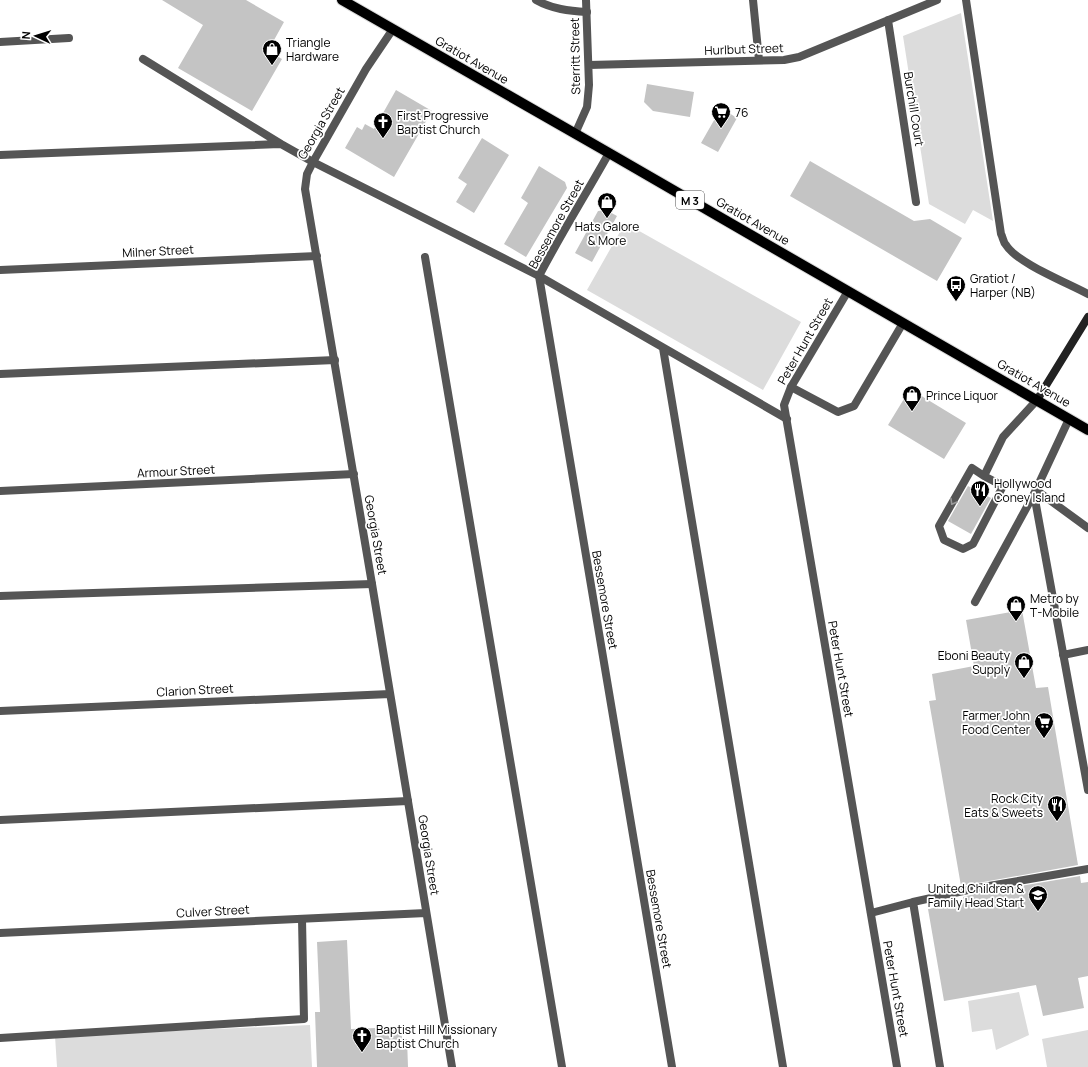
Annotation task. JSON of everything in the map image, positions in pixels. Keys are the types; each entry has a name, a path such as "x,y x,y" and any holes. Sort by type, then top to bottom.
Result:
{"main road":[{"name":"Gratiot Avenue","path":"342,0 1088,430"},
{"path":"1037,400 1088,317"}],"street":[{"path":"536,0 544,5 562,10 587,12"},
{"name":"Sterritt Street","path":"575,134 587,107 589,65 586,0"},
{"path":"753,0 759,60"},
{"name":"Hurlbut Street","path":"589,65 784,60 799,57 937,0"},
{"path":"966,0 1001,234 1005,245 1014,255 1028,264 1088,294"},
{"name":"Burchill Court","path":"888,20 916,202"},
{"name":"Georgia Street","path":"393,29 366,69 312,162 307,174 305,189 335,360 452,1067"},
{"path":"0,42 69,38"},
{"path":"143,59 312,162 539,276 787,419"},
{"path":"0,155 281,144"},
{"name":"Bessemore Street","path":"609,153 539,276 672,1067"},
{"name":"Milner Street","path":"0,270 317,256"},
{"path":"425,257 562,1067"},
{"name":"Peter Hunt Street","path":"848,291 791,386 784,405 897,1067"},
{"path":"791,386 838,412 854,406 903,323"},
{"path":"662,348 783,1067"},
{"path":"0,374 335,360"},
{"path":"984,476 1004,437 1037,400"},
{"path":"974,602 1035,492 1070,419"},
{"path":"972,468 984,476 1003,486 973,544 963,549 944,540 939,526 972,468"},
{"name":"Armour Street","path":"0,491 354,474"},
{"path":"1035,492 1088,528"},
{"path":"1035,492 1088,790"},
{"path":"0,596 372,584"},
{"path":"1063,654 1088,650"},
{"name":"Clarion Street","path":"0,711 390,694"},
{"path":"0,820 408,801"},
{"path":"871,913 977,888 1088,869"},
{"path":"913,902 940,1067"},
{"name":"Culver Street","path":"0,933 426,913"},
{"path":"0,1038 304,1019 302,919"}],"shaded area":[{"path":"961,13 993,221 973,210 965,224 929,204 903,36"},
{"path":"625,223 801,322 763,390 587,290"},
{"path":"1019,992 1029,1035 996,1050 992,1029 972,1032 968,1001"},
{"path":"310,1025 312,1067 57,1067 55,1036"},
{"path":"1088,1030 1088,1067 1047,1067 1042,1039"}],"building":[{"path":"162,0 246,0 284,22 268,51 282,59 252,111 178,68 203,25"},
{"path":"647,84 694,92 690,117 653,111 644,102"},
{"name":"First Progressive Baptist Church","path":"396,90 432,111 394,177 345,148 357,127 362,130 365,124 374,129"},
{"path":"721,108 737,118 718,152 701,143"},
{"path":"482,138 509,155 474,213 456,202 467,184 458,178"},
{"path":"810,161 914,221 930,219 962,238 937,281 790,196"},
{"path":"539,166 565,182 567,188 526,257 504,244 528,203 521,198"},
{"path":"606,210 617,216 592,262 575,253 598,211"},
{"path":"910,389 966,423 944,459 888,425"},
{"path":"968,486 991,498 971,534 948,521"},
{"path":"1022,610 1036,688 1048,687 1078,865 961,886 929,701 936,700 932,674 974,666 966,620"},
{"path":"1080,876 1081,883 1088,882 1088,976 1078,978 1084,1008 1043,1016 1036,985 944,1001 928,909 964,903 963,897 978,893"},
{"path":"347,940 351,1029 401,1027 402,1039 407,1039 408,1067 317,1067 315,1012 320,1012 317,942"}],"place":[{"name":"Triangle Hardware","path":"272,66"},
{"name":"76","path":"721,129"},
{"name":"First Progressive Baptist Church","path":"383,139"},
{"name":"Hats Galore & More","path":"607,219"},
{"name":"Gratiot / Harper (NB)","path":"956,302"},
{"name":"Prince Liquor","path":"912,412"},
{"name":"Hollywood Coney Island","path":"980,507"},
{"name":"Metro by T-Mobile","path":"1016,622"},
{"name":"Eboni Beauty Supply","path":"1024,679"},
{"name":"Farmer John Food Center","path":"1044,739"},
{"name":"Rock City Eats & Sweets","path":"1057,822"},
{"name":"United Children & Family Head Start","path":"1038,912"},
{"name":"Baptist Hill Missionary Baptist Church","path":"362,1053"}]}
